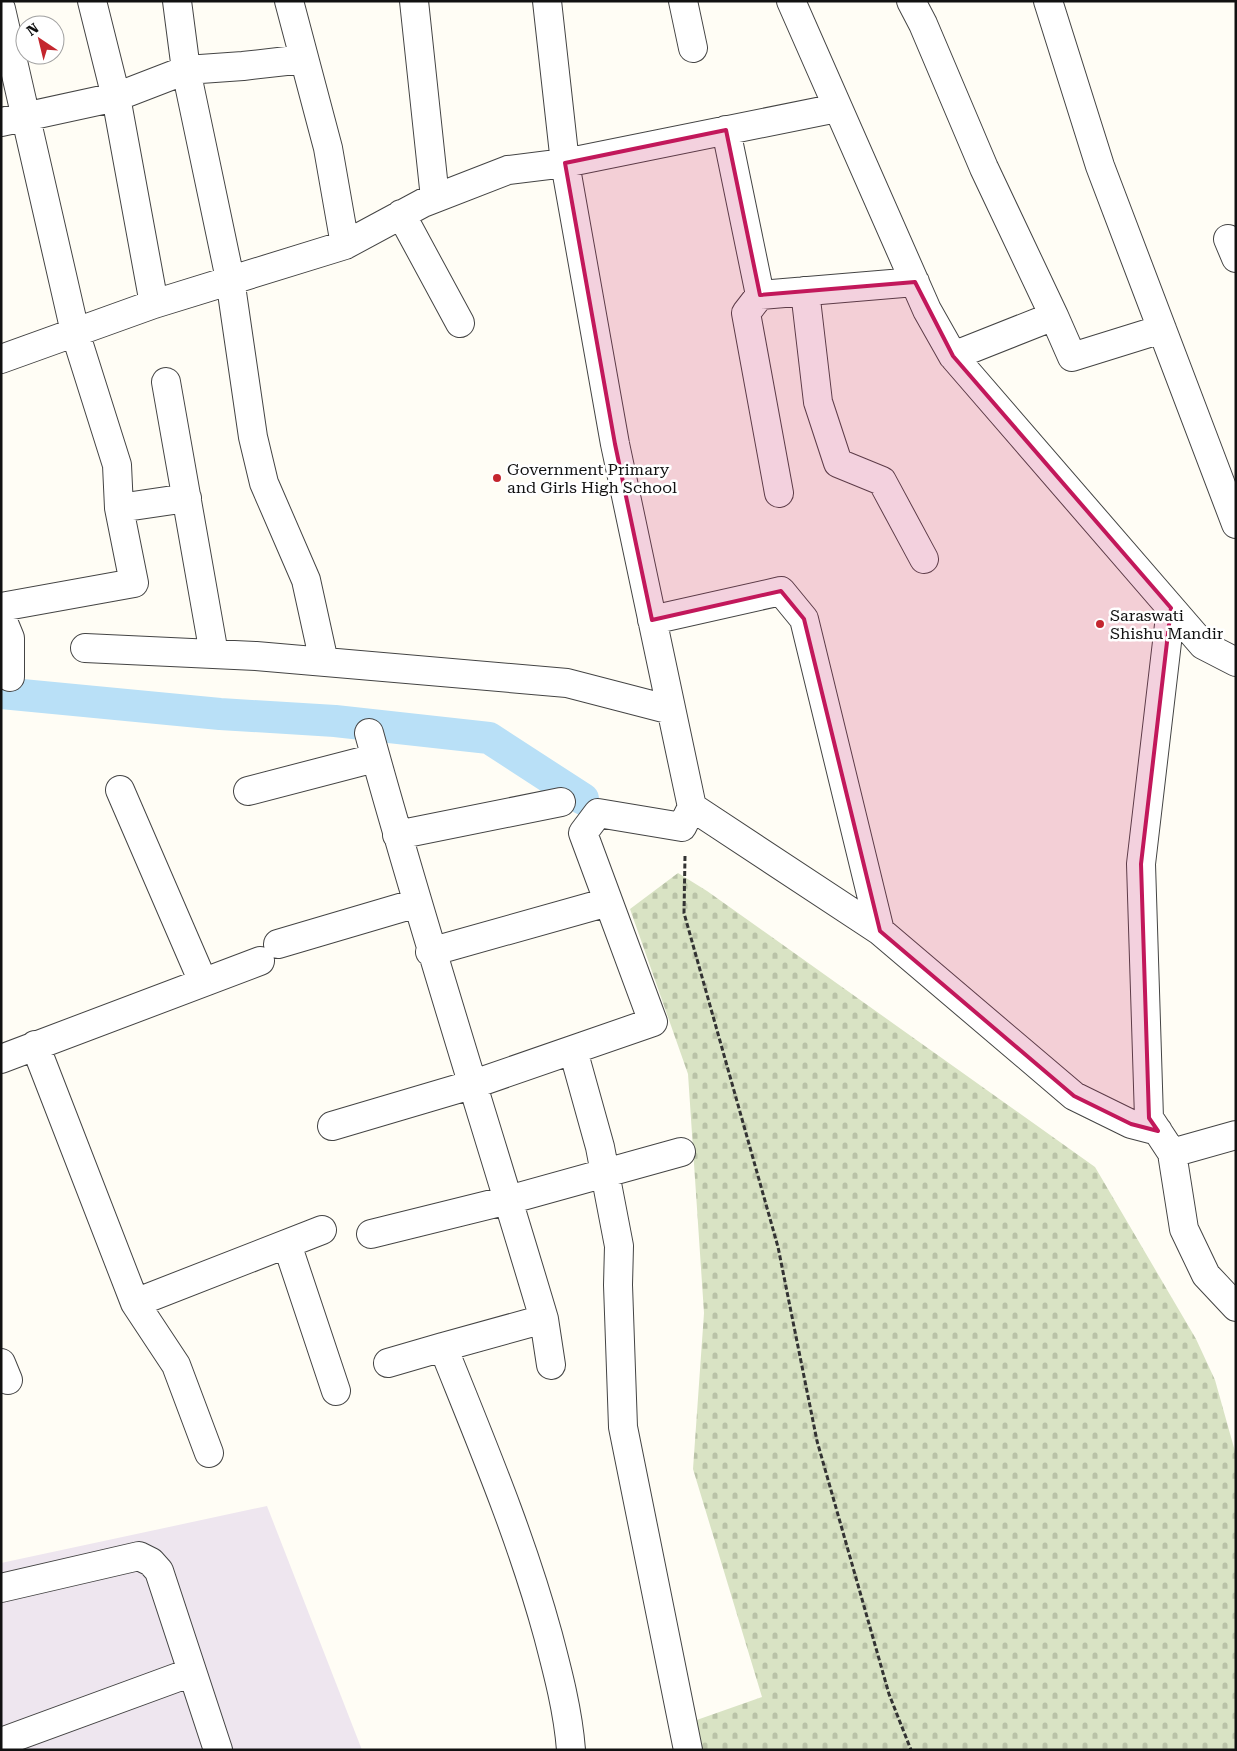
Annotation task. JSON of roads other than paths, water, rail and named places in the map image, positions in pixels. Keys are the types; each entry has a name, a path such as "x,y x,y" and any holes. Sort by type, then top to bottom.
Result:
{"street":[{"path":"92,1 116,97 154,304"},
{"path":"177,1 186,70 230,279 253,437 262,474 306,580 324,662"},
{"path":"289,1 328,148 345,245"},
{"path":"414,1 435,198"},
{"path":"547,1 565,163 615,444 671,710 687,817"},
{"path":"683,1 693,48"},
{"path":"791,1 927,310 953,356 1203,645 1236,662"},
{"path":"911,1 924,24 984,168 1072,357 1162,329"},
{"path":"1048,1 1100,166 1236,524"},
{"path":"1,9 14,120 75,332 117,465 119,508 134,583 1,607"},
{"path":"14,120 116,97 186,70 304,59"},
{"path":"1,359 154,304 345,245 435,198 508,170 565,163 837,108"},
{"path":"726,130 760,295"},
{"path":"402,214 460,323"},
{"path":"779,493 746,313 760,295 915,282"},
{"path":"805,291 818,402 838,463 882,481 924,558"},
{"path":"953,356 1054,316"},
{"path":"166,382 214,654"},
{"path":"119,508 187,498"},
{"path":"652,620 781,591 804,619 880,931"},
{"path":"1171,608 1142,864 1149,1118 1165,1142 1184,1229 1206,1275 1236,1307"},
{"path":"1,616 10,638 10,677"},
{"path":"85,648 214,654 324,662 567,684 671,710"},
{"path":"248,792 372,746 430,952 474,1084 544,1319 551,1365"},
{"path":"120,790 203,982"},
{"path":"397,834 561,802"},
{"path":"332,1126 474,1084 653,1022 583,833 598,813 687,817 880,931 1074,1096 1165,1142 1236,1135"},
{"path":"430,952 608,902"},
{"path":"1,1059 203,982 269,952 417,903"},
{"path":"35,1045 134,1303 176,1365 209,1453"},
{"path":"573,1050 605,1172 619,1246 618,1285 623,1427 688,1750"},
{"path":"371,1234 508,1200 681,1152"},
{"path":"134,1303 322,1230"},
{"path":"287,1244 336,1390"},
{"path":"388,1363 544,1319"},
{"path":"443,1347 534,1584 569,1726 571,1750"},
{"path":"1,1588 139,1556 151,1562 159,1571 218,1750"},
{"path":"1,1742 192,1672"}],"waterway":[{"path":"1,693 220,714 335,721 489,738 583,799"}],"place":[{"name":"Government Primary and Girls High School","path":"497,478"},
{"name":"Saraswati Shishu Mandir","path":"1100,624"}]}
